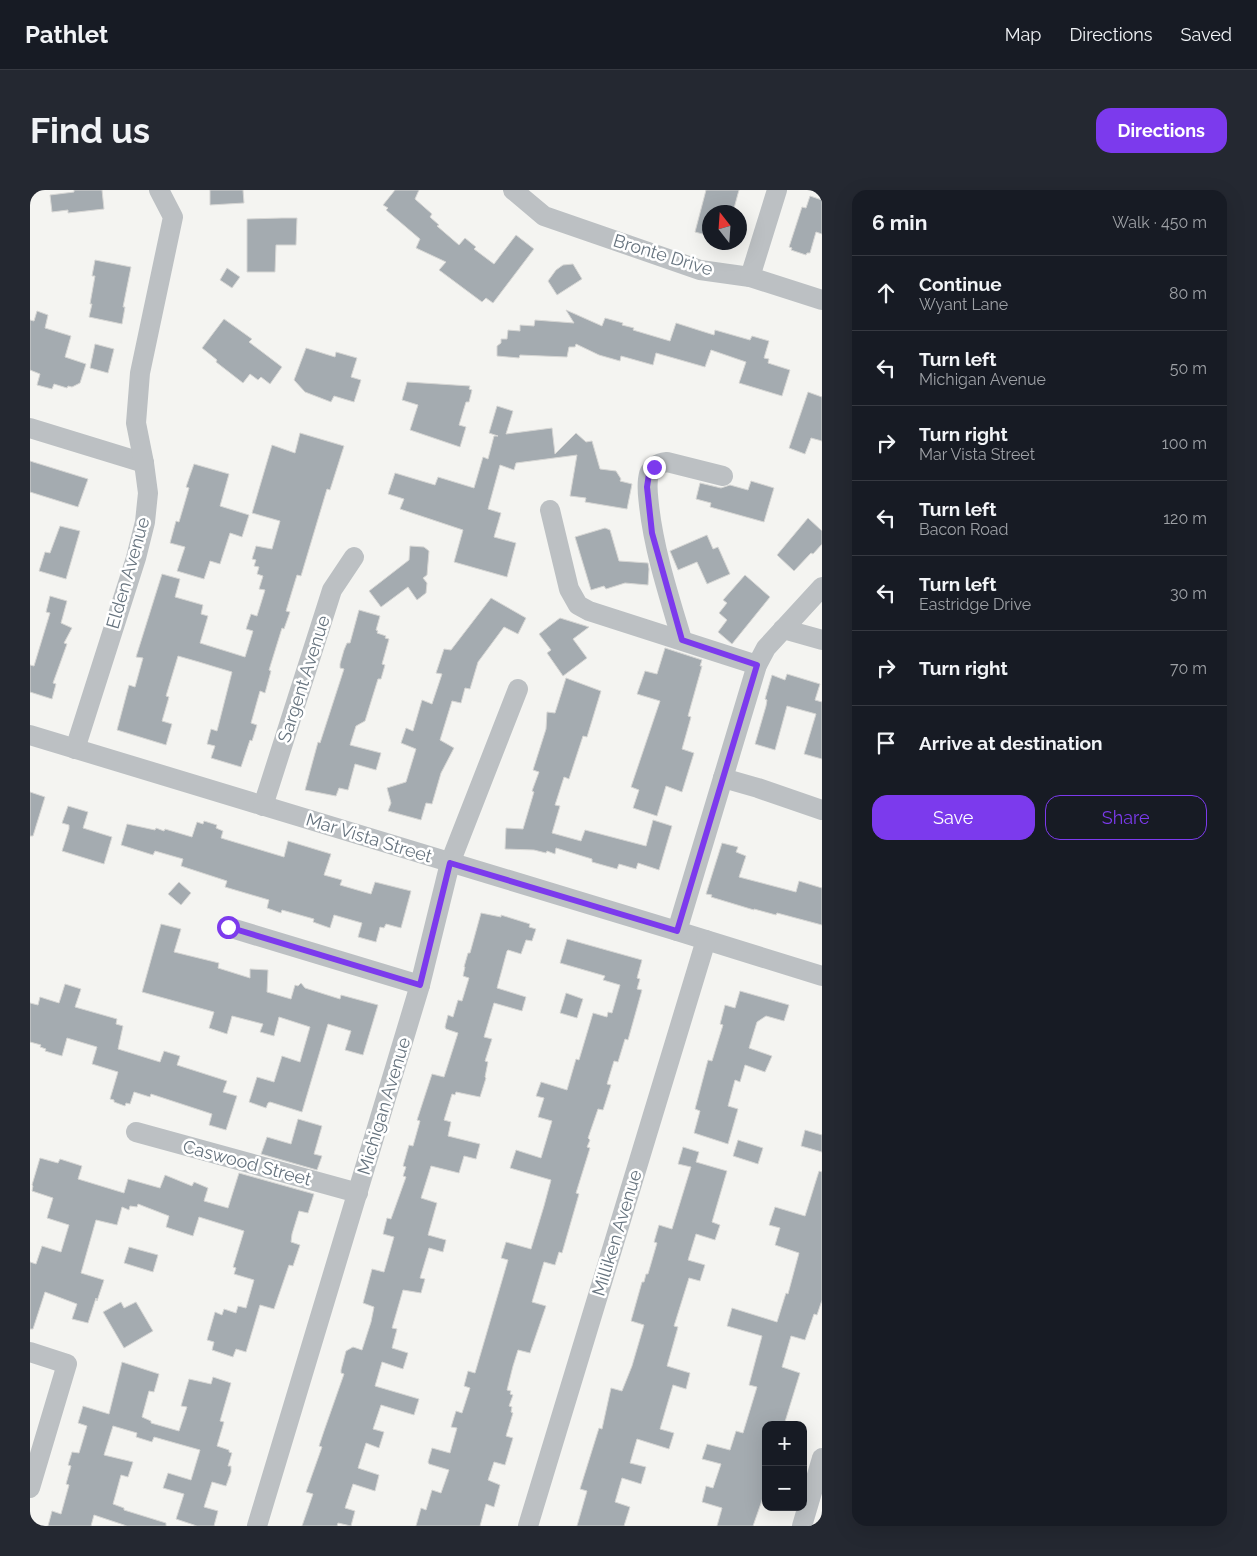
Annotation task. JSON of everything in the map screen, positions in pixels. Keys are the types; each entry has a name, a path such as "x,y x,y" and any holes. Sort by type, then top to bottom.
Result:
{"street":[{"name":"Elden Avenue","path":"75,749 136,558 148,493 136,423 140,373 173,217 159,190"},
{"name":"Bronte Drive","path":"513,190 544,216 700,270 750,277 822,300"},
{"path":"750,277 777,190"},
{"path":"30,428 144,463"},
{"path":"682,640 652,533 647,487 649,474 654,467 667,462 723,476"},
{"path":"550,510 569,589 578,605 589,611 757,665"},
{"name":"Sargent Avenue","path":"263,806 332,590 354,557"},
{"path":"677,931 757,665 766,648 822,587"},
{"path":"783,629 822,640"},
{"name":"Michigan Avenue","path":"257,1526 420,985 450,863 518,689"},
{"name":"Mar Vista Street","path":"30,736 822,976"},
{"path":"723,778 822,810"},
{"path":"228,927 420,985"},
{"name":"Milliken Avenue","path":"528,1526 706,940"},
{"name":"Caswood Street","path":"136,1132 358,1193"},
{"path":"30,1352 67,1364 30,1488"},
{"path":"802,1526 822,1458"}],"building":[{"path":"74,190 102,190 104,209 68,213 68,210 52,212 50,195 74,192"},
{"path":"210,190 243,190 244,203 210,205"},
{"path":"395,190 419,190 415,199 432,214 430,217 439,225 437,226 459,245 465,238 476,247 474,249 494,264 516,235 534,249 493,303 486,298 482,302 439,270 446,262 416,248 420,239 386,210 388,208 383,205"},
{"path":"706,190 739,190 735,205 702,205"},
{"path":"810,196 822,200 822,234 816,232 810,253 806,255 791,250 792,248 789,247 802,207 806,208"},
{"path":"702,205 702,234 695,232"},
{"path":"297,218 296,245 276,245 275,272 247,272 247,219"},
{"path":"95,260 131,267 123,307 125,307 122,324 89,317 95,276 92,276"},
{"path":"573,264 582,279 557,295 548,281 556,270 563,265"},
{"path":"227,268 240,277 232,288 220,280"},
{"path":"566,310 602,326 605,318 623,323 622,325 634,328 633,330 670,341 676,323 714,335 715,330 750,340 752,336 769,341 764,358 769,359 768,363 790,370 782,396 739,383 746,362 711,350 705,367 656,353 653,365 621,356 620,361 599,355 576,344 575,347 569,347 567,357 520,355 519,358 497,356 497,346 501,343 501,339 507,339 508,330 520,331 520,325 534,326 535,320 574,323"},
{"path":"37,311 48,315 45,328 71,336 65,357 86,364 80,383 72,387 68,386 67,388 54,384 52,389 37,385 40,374 30,370 30,320 34,321"},
{"path":"224,319 252,339 249,342 282,367 270,384 261,377 258,380 250,374 243,383 216,362 217,360 202,348"},
{"path":"95,344 114,349 108,373 90,368"},
{"path":"306,348 335,357 336,352 357,358 351,377 361,380 354,402 334,396 331,402 305,392 294,380"},
{"path":"407,382 470,386 469,389 472,390 469,402 466,402 459,425 466,427 460,447 410,430 418,405 402,400"},
{"path":"808,392 822,397 822,441 811,438 805,454 789,448"},
{"path":"497,406 513,411 506,434 552,428 555,454 576,433 586,442 592,441 600,469 616,471 621,479 620,481 632,484 627,509 585,502 586,498 570,496 577,455 516,463 514,470 500,465 488,509 501,513 494,537 516,543 507,577 454,562 463,530 400,509 404,499 388,494 395,473 435,485 438,477 474,488 483,457 488,459 494,436 498,436 489,433"},
{"path":"300,433 344,446 330,490 327,489 301,576 297,575 286,611 290,612 284,629 282,628 269,670 271,671 265,693 260,691 251,723 257,725 241,767 211,758 215,746 207,744 211,729 217,731 232,672 199,662 178,656 166,696 169,697 162,721 172,724 166,745 117,730 129,685 135,687 143,658 136,657 162,574 180,579 175,597 203,605 201,614 208,616 200,643 245,657 253,631 246,629 251,614 257,616 265,590 259,589 263,576 257,574 259,567 254,566 256,560 252,559 256,546 272,549 280,521 252,513 272,445 295,453"},
{"path":"30,461 88,479 78,507 30,492"},
{"path":"194,464 229,474 220,506 249,515 242,537 230,533 220,564 210,561 204,579 177,571 185,547 170,543 176,521 179,522 189,488 186,487"},
{"path":"751,481 774,488 764,522 710,507 711,503 696,499 700,483 721,488 730,485 748,490"},
{"path":"808,518 822,531 822,544 794,571 777,555"},
{"path":"60,526 80,531 66,579 39,571 45,552 50,553"},
{"path":"605,528 610,530 619,561 648,563 648,585 625,583 606,589 604,586 591,590 575,537"},
{"path":"707,535 713,549 718,547 730,574 707,584 697,562 678,570 670,551"},
{"path":"410,546 424,547 429,551 427,575 423,578 427,583 426,593 417,600 408,587 381,607 369,591 409,560"},
{"path":"745,575 770,597 732,644 718,632 727,620 719,613 727,603 723,600"},
{"path":"50,596 67,601 61,623 72,628 64,643 67,644 53,683 56,684 52,699 30,692 30,665 34,666 50,613 46,612"},
{"path":"491,598 526,618 518,634 504,627 478,662 470,689 465,688 461,703 452,701 440,740 454,748 441,773 432,804 426,803 421,820 388,811 391,803 387,788 406,782 416,749 401,743 406,728 413,731 422,700 432,704 442,674 436,673 444,649 451,650"},
{"path":"359,610 380,616 376,630 378,631 377,633 389,639 382,664 385,665 381,679 378,679 365,721 356,726 350,745 381,753 376,770 355,764 348,790 339,788 336,796 305,790 318,742 320,743 344,669 340,668 340,664 344,650 347,643 350,643"},
{"path":"560,618 589,627 573,639 587,658 563,676 547,653 551,650 539,634"},
{"path":"665,648 702,660 700,666 702,666 688,716 691,717 682,749 694,753 682,792 666,786 657,816 633,808 639,790 631,787 660,701 637,694 645,671 657,674"},
{"path":"787,674 820,684 815,700 822,702 822,759 804,754 816,714 787,706 775,750 755,744 766,706 767,700 765,699 772,675 785,680"},
{"path":"566,678 601,691 587,737 583,736 569,779 564,777 555,805 560,806 552,833 581,841 585,830 646,846 653,820 672,826 659,870 638,863 636,869 619,864 617,869 592,862 592,859 556,848 555,854 547,851 546,853 534,850 505,849 506,828 523,829 534,792 532,791 539,772 533,770 546,729 547,712 555,713"},
{"path":"30,792 45,797 33,836 30,836"},
{"path":"68,806 88,812 83,828 112,837 104,864 62,851 69,829 69,825 62,823"},
{"path":"204,821 217,825 216,828 223,831 221,838 284,857 288,841 331,854 324,875 342,880 340,885 371,894 375,882 411,891 401,928 386,924 384,928 380,927 376,942 358,937 362,923 334,915 330,928 313,922 314,919 282,910 281,913 267,908 269,900 225,887 227,881 181,866 183,859 155,851 153,855 121,845 127,824 155,830 156,828 164,831 165,829 192,837 197,822 203,824"},
{"path":"722,843 738,847 736,852 746,856 739,877 796,892 799,881 822,888 822,925 777,913 776,915 754,910 706,894"},
{"path":"179,882 191,893 181,905 168,894"},
{"path":"481,913 501,917 501,915 530,924 529,927 536,929 532,941 526,940 521,954 507,951 497,988 526,997 522,1011 494,1003 484,1037 492,1039 485,1061 488,1062 486,1078 480,1097 456,1092 455,1095 452,1094 444,1120 451,1122 448,1136 480,1144 476,1159 464,1156 459,1173 431,1166 421,1198 437,1203 428,1235 446,1240 443,1252 429,1248 420,1278 425,1279 421,1293 403,1290 392,1328 397,1329 392,1348 408,1353 403,1369 382,1362 375,1386 419,1399 414,1415 381,1405 373,1429 384,1432 379,1448 366,1443 358,1468 379,1475 375,1491 353,1484 345,1508 355,1511 351,1526 338,1523 337,1526 302,1526 313,1494 306,1492 322,1447 319,1446 344,1374 341,1373 341,1370 346,1351 353,1347 362,1350 371,1322 374,1307 363,1303 372,1269 384,1272 394,1237 383,1234 387,1218 391,1219 406,1177 403,1176 406,1167 403,1166 409,1145 413,1146 420,1121 417,1120 432,1074 444,1077 458,1033 445,1027 448,1015 453,1017 458,1000 462,1001 469,978 463,976 464,967 468,953 470,953"},
{"path":"161,924 181,929 174,952 219,963 218,968 250,978 250,969 268,970 267,992 291,999 295,985 298,986 301,983 305,988 340,999 341,995 378,1005 363,1055 345,1050 351,1031 328,1024 302,1112 270,1102 266,1108 249,1102 257,1077 274,1082 282,1056 300,1062 310,1027 279,1017 274,1036 260,1032 263,1024 232,1016 227,1034 209,1028 214,1012 142,992"},
{"path":"567,939 642,960 637,978 640,979 637,989 642,990 628,1040 625,1039 618,1062 614,1061 607,1084 611,1085 603,1110 598,1109 588,1138 590,1140 587,1147 590,1148 576,1193 579,1194 562,1253 559,1252 555,1265 544,1262 532,1302 546,1306 530,1353 518,1350 513,1366 507,1390 511,1391 510,1394 513,1395 509,1406 512,1407 511,1412 513,1413 506,1436 513,1438 505,1465 494,1462 488,1480 500,1485 494,1507 486,1504 480,1526 416,1526 421,1508 426,1510 432,1490 441,1493 449,1470 429,1464 428,1462 432,1448 450,1453 457,1428 451,1427 456,1411 462,1413 470,1388 464,1386 468,1371 475,1373 508,1260 501,1258 506,1242 531,1249 544,1206 551,1180 510,1168 516,1150 541,1158 552,1121 538,1117 544,1098 536,1096 541,1082 567,1090 576,1059 579,1060 593,1013 607,1017 608,1012 612,1013 620,985 603,980 605,976 560,963"},
{"path":"65,984 81,989 75,1007 117,1019 116,1024 123,1026 118,1049 160,1062 164,1051 180,1056 177,1065 227,1081 223,1092 237,1096 226,1130 209,1125 212,1114 151,1094 150,1097 134,1092 130,1104 126,1103 125,1106 114,1102 114,1100 110,1099 118,1072 92,1064 97,1047 67,1038 62,1056 45,1051 46,1049 40,1047 41,1045 30,1042 30,1003 38,1005 40,997 59,1003"},
{"path":"740,991 789,1005 784,1021 766,1016 757,1022 749,1048 772,1056 765,1072 745,1065 740,1082 735,1080 728,1106 738,1109 728,1144 694,1133 700,1111 695,1109 708,1060 712,1061 723,1025 720,1024 725,1005 735,1008"},
{"path":"566,993 583,999 577,1018 560,1013"},
{"path":"298,1119 322,1126 314,1154 322,1156 317,1170 261,1154 267,1137 291,1144"},
{"path":"805,1130 822,1135 822,1152 801,1146"},
{"path":"738,1140 763,1148 758,1164 733,1156"},
{"path":"683,1147 699,1152 696,1162 727,1171 712,1222 720,1225 715,1240 696,1234 688,1260 705,1265 700,1281 689,1278 674,1326 678,1327 667,1366 690,1373 686,1389 673,1385 660,1429 674,1433 669,1449 637,1439 630,1463 646,1467 641,1484 622,1478 615,1502 630,1507 624,1526 577,1526 587,1491 580,1489 599,1428 602,1429 611,1388 622,1391 632,1366 644,1325 631,1321 642,1282 644,1282 646,1274 648,1274 657,1243 654,1242 659,1225 672,1229 691,1167 678,1164"},
{"path":"40,1158 58,1163 60,1159 82,1166 78,1179 124,1193 128,1179 160,1188 165,1175 192,1186 194,1182 208,1188 204,1201 228,1208 239,1173 314,1194 308,1213 299,1211 292,1234 291,1242 300,1245 293,1266 289,1265 274,1309 260,1305 246,1352 236,1349 233,1357 212,1350 214,1342 207,1340 215,1312 222,1315 224,1309 236,1313 238,1306 246,1308 254,1280 234,1274 236,1268 233,1267 244,1231 199,1217 193,1236 166,1227 169,1216 138,1204 137,1207 130,1206 129,1210 122,1207 117,1225 96,1220 81,1273 104,1280 88,1323 72,1319 77,1304 45,1292 33,1329 30,1329 30,1262 36,1264 42,1246 61,1252 69,1225 47,1218 53,1198 32,1191"},
{"path":"819,1171 822,1172 822,1300 817,1315 814,1314 805,1340 791,1336 782,1367 800,1373 785,1421 762,1421 762,1500 753,1526 717,1526 722,1508 702,1502 706,1486 713,1488 721,1464 702,1459 707,1444 730,1450 736,1431 743,1433 757,1387 749,1385 762,1336 727,1326 732,1308 777,1322 786,1293 788,1294 799,1253 775,1245 780,1228 769,1225 775,1207 805,1216"},
{"path":"129,1247 158,1255 153,1272 124,1263"},
{"path":"121,1302 124,1308 136,1302 153,1331 124,1348 103,1312"},
{"path":"122,1362 159,1374 154,1392 149,1391 142,1417 151,1421 151,1423 179,1431 187,1407 181,1406 189,1379 211,1384 213,1377 231,1383 220,1421 224,1422 217,1446 232,1453 228,1466 231,1466 231,1472 226,1486 212,1482 204,1507 218,1511 214,1526 197,1526 176,1519 184,1494 163,1488 168,1473 191,1480 200,1450 154,1437 152,1442 136,1437 137,1433 113,1426 104,1455 133,1462 128,1477 121,1475 113,1504 124,1508 124,1510 166,1523 166,1526 127,1526 94,1515 91,1526 48,1526 52,1511 61,1514 69,1485 66,1484 71,1466 68,1465 72,1452 79,1453 87,1426 78,1423 83,1406 109,1414"}],"route":[{"path":"228,927 420,985 450,863 677,931 757,665 682,640 652,533 647,487 649,474 654,467"}]}
